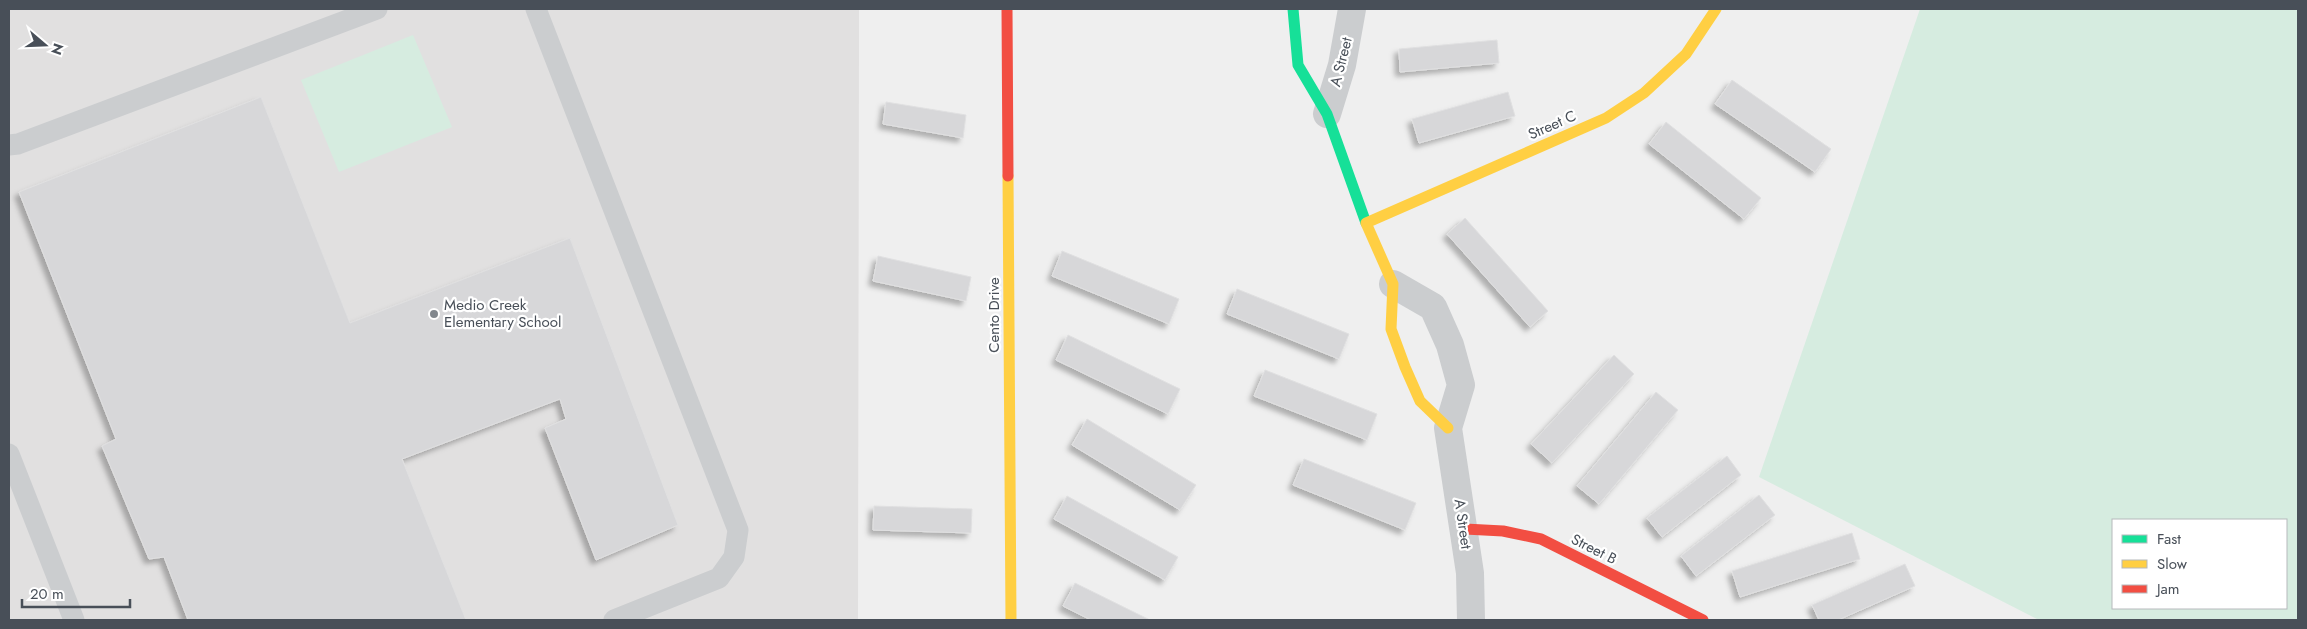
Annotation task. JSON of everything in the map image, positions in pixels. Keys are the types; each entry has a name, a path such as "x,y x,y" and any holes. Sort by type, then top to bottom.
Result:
{"street":[{"name":"Cento Drive","path":"1007,9 1011,620"},
{"name":"A Street","path":"1293,9 1298,65 1327,114 1366,223 1393,284 1391,328 1405,367 1420,402 1448,428"},
{"name":"A Street","path":"1327,114 1342,65 1352,9"},
{"name":"Street C","path":"1366,223 1606,118 1644,93 1686,54 1710,22 1716,9"},
{"name":"A Street","path":"1393,284 1433,307 1450,345 1461,385 1448,428 1465,530 1470,573 1471,620"},
{"name":"Street B","path":"1465,530 1510,530 1541,539 1703,620"}],"lane":[{"path":"9,145 18,144 376,9"},
{"path":"536,9 738,530 734,557 719,578 614,620"},
{"path":"9,454 74,620"}],"shaded area":[{"name":"Medio Creek Elementary School","path":"9,9 859,9 858,620 9,620"}],"green space":[{"path":"1920,9 2298,9 2298,620 2039,620 1759,477"},
{"path":"413,35 452,127 339,172 301,80"}],"building":[{"path":"1497,40 1499,63 1400,72 1399,49"},
{"path":"1732,80 1831,149 1815,172 1715,104"},
{"path":"1508,92 1515,116 1419,143 1412,119"},
{"path":"261,97 350,323 570,238 678,525 596,560 545,428 566,419 560,399 402,459 466,620 188,620 164,557 149,559 102,446 116,439 19,192"},
{"path":"886,102 966,115 963,138 883,124"},
{"path":"1666,122 1761,198 1744,219 1649,144"},
{"path":"1465,218 1548,311 1530,327 1447,234"},
{"path":"1062,251 1179,299 1169,324 1052,276"},
{"path":"878,256 971,277 966,301 873,281"},
{"path":"1237,289 1349,334 1339,359 1227,314"},
{"path":"1068,335 1180,389 1168,414 1056,360"},
{"path":"1614,355 1634,374 1552,463 1531,444"},
{"path":"1265,370 1377,414 1367,440 1254,396"},
{"path":"1656,392 1678,410 1599,504 1577,486"},
{"path":"1087,419 1196,485 1180,510 1072,445"},
{"path":"1727,456 1741,475 1662,537 1647,518"},
{"path":"1304,459 1416,503 1405,530 1293,485"},
{"path":"1759,495 1775,515 1696,576 1681,556"},
{"path":"1067,496 1178,557 1165,580 1054,519"},
{"path":"874,506 972,509 971,533 873,530"},
{"path":"1852,533 1860,559 1740,597 1732,571"},
{"path":"1905,564 1915,586 1838,620 1819,620 1812,605"},
{"path":"1075,583 1150,620 1091,620 1063,606"}],"traffic: fast":[{"path":"1293,9 1298,65 1327,114 1366,223"}],"traffic: slow":[{"path":"1366,223 1606,118 1644,93 1686,54 1716,9"},
{"path":"1008,176 1011,620"},
{"path":"1366,223 1393,284 1391,329 1405,367 1420,401 1448,428"}],"traffic: jam":[{"path":"1007,9 1008,176"},
{"path":"1465,529 1503,531 1541,539 1703,620"}],"place":[{"name":"Medio Creek Elementary School","path":"434,314"}]}
